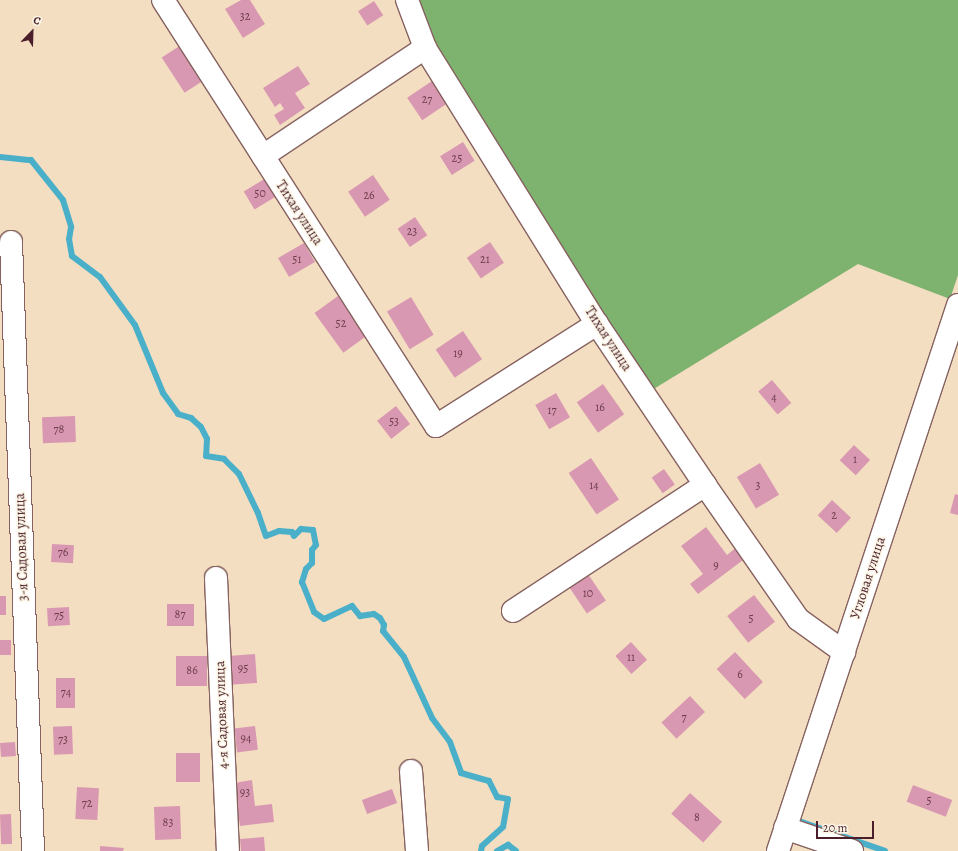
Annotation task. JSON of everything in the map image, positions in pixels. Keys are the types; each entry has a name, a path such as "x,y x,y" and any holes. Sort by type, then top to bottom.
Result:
{"street":[{"name":"Тихая улица","path":"163,0 436,426 597,324"},
{"name":"Тихая улица","path":"407,0 425,48 597,324 705,485 798,619 844,652"},
{"path":"263,156 425,48"},
{"name":"3-я Садовая улица","path":"11,242 33,851"},
{"name":"Угловая улица","path":"778,851 958,305"},
{"path":"513,612 705,485"},
{"name":"4-я Садовая улица","path":"216,578 228,851"},
{"path":"411,771 417,851"},
{"path":"785,828 852,851"}],"green space":[{"path":"418,0 958,0 958,275 950,299 858,264 652,390 434,44"}],"building":[{"path":"241,0 250,0 265,24 243,38 225,9"},
{"path":"374,1 383,15 367,26 358,11"},
{"path":"181,45 204,80 185,93 162,58"},
{"path":"298,66 310,84 295,93 305,108 280,125 274,115 284,109 280,103 275,107 263,88"},
{"path":"432,81 447,103 422,120 407,98"},
{"path":"463,142 475,161 452,175 440,156"},
{"path":"373,175 390,200 365,217 348,192"},
{"path":"266,178 277,196 255,209 244,191"},
{"path":"415,217 427,235 410,247 398,229"},
{"path":"490,242 504,263 481,278 467,258"},
{"path":"304,243 315,262 289,277 278,258"},
{"path":"338,296 367,336 343,353 315,313"},
{"path":"411,297 434,335 410,349 387,311"},
{"path":"463,331 482,359 455,378 436,349"},
{"path":"772,380 791,403 777,415 758,392"},
{"path":"603,384 624,414 598,433 577,402"},
{"path":"556,393 570,417 549,429 535,405"},
{"path":"396,406 410,424 391,439 377,421"},
{"path":"75,416 76,442 43,443 42,417"},
{"path":"854,445 870,460 856,475 840,460"},
{"path":"591,458 619,499 597,515 569,473"},
{"path":"760,463 779,495 756,509 737,477"},
{"path":"664,469 675,485 663,493 652,478"},
{"path":"955,494 958,495 958,515 950,513"},
{"path":"832,500 851,518 837,533 818,515"},
{"path":"706,527 727,555 738,546 747,557 698,594 690,584 703,574 681,546"},
{"path":"52,544 74,545 73,563 51,562"},
{"path":"588,574 606,601 587,613 569,587"},
{"path":"754,595 775,622 748,643 727,616"},
{"path":"0,596 6,596 6,615 0,615"},
{"path":"167,604 194,604 194,626 167,626"},
{"path":"69,607 70,625 48,626 47,608"},
{"path":"0,640 11,640 11,655 0,655"},
{"path":"631,642 647,660 631,674 615,656"},
{"path":"735,652 763,682 745,699 717,669"},
{"path":"255,654 257,683 230,685 228,656"},
{"path":"176,656 207,656 207,686 176,686"},
{"path":"56,678 75,678 75,708 56,708"},
{"path":"690,696 705,712 676,739 661,723"},
{"path":"72,726 73,754 54,755 53,727"},
{"path":"255,726 258,750 237,752 234,729"},
{"path":"15,742 16,756 1,757 0,743"},
{"path":"176,753 200,753 200,782 176,782"},
{"path":"252,780 255,806 272,804 274,822 240,826 234,783"},
{"path":"913,785 952,800 946,817 907,802"},
{"path":"77,787 99,788 97,820 75,819"},
{"path":"392,789 397,803 367,814 362,800"},
{"path":"690,793 722,822 703,843 671,814"},
{"path":"180,806 181,839 155,840 154,807"},
{"path":"0,814 11,814 12,844 1,844"},
{"path":"264,837 265,851 241,851 240,839"},
{"path":"100,846 124,848 123,851 100,851"}],"waterway":[{"path":"0,157 31,160 63,200 71,227 69,239 72,256 100,277 135,325 163,393 178,414 191,418 201,427 207,439 206,456 224,459 239,474 258,513 266,536 279,531 292,532 294,536 301,529 313,530 316,545 312,550 312,563 306,569 302,582 314,612 324,619 352,606 360,616 374,614 380,618 384,625 383,631 404,657 432,718 450,742 461,773 489,781 497,797 508,799 503,827 482,846 481,851"},
{"path":"799,821 885,851"},
{"path":"497,851 508,845 516,851"}]}
